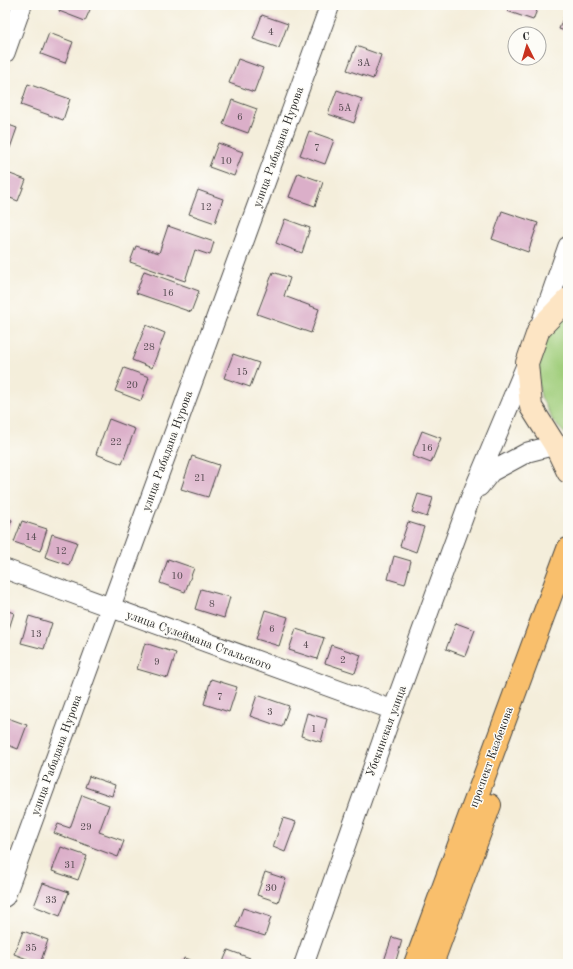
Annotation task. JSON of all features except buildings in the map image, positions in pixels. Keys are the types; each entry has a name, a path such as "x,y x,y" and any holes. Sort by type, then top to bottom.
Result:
{"highway":[{"name":"проспект Казбекова","path":"415,964 568,550"},
{"name":"проспект Казбекова","path":"432,964 568,588"}],"street":[{"path":"5,53 22,5"},
{"name":"улица Рабадана Нурова","path":"5,897 330,5"},
{"path":"568,246 527,363 531,407 561,447 568,472"},
{"path":"539,329 568,300"},
{"name":"Убекинская улица","path":"304,964 393,710 470,499 527,363"},
{"path":"470,499 491,472 528,452 561,447"},
{"name":"улица Сулеймана Стальского","path":"5,569 393,710"}],"green space":[{"path":"568,308 568,437 553,421 541,397 536,373 538,350 554,318"}]}
